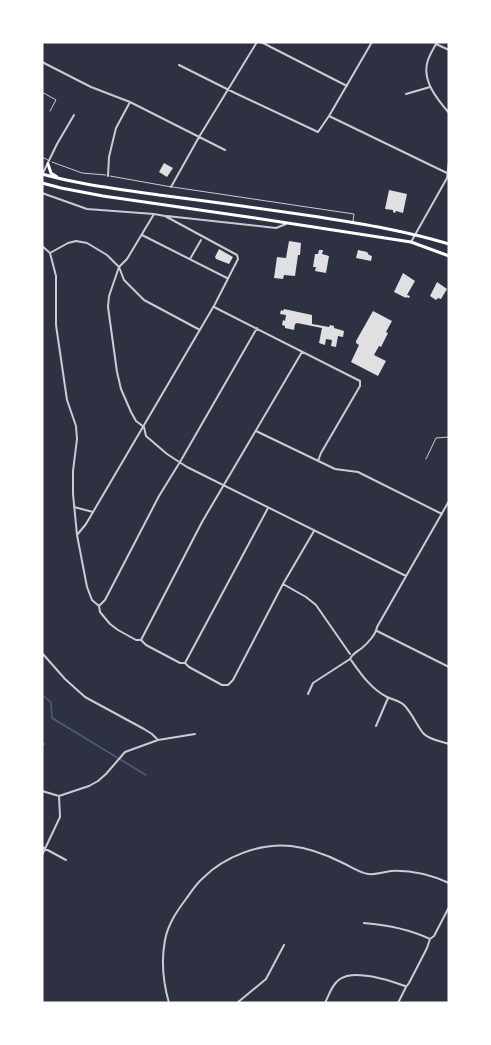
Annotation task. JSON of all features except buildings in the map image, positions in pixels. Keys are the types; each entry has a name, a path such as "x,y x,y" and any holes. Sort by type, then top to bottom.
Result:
{"main road":[{"path":"49,163 51,173 61,179"},
{"path":"42,174 106,188 353,222 415,233 449,244"},
{"path":"42,183 103,196 411,242 449,256"},
{"path":"288,223 290,213"}],"street":[{"path":"171,187 199,137 259,42 347,86"},
{"path":"179,64 228,90 318,132 372,42"},
{"path":"449,50 436,43 427,62 426,71 430,87 449,113"},
{"path":"42,62 91,87 130,102 225,150"},
{"path":"406,94 430,87"},
{"path":"108,176 109,157 116,128 130,102"},
{"path":"42,174 74,115"},
{"path":"329,116 448,174"},
{"path":"411,242 448,174 449,161"},
{"path":"42,193 87,209 276,228 288,223"},
{"path":"154,214 127,259 119,267 109,296 108,307 117,372 122,389 130,412 144,427 146,436 166,454 180,462 406,576"},
{"path":"77,536 214,307 238,259 237,255 165,216"},
{"path":"142,235 228,278"},
{"path":"190,260 201,240"},
{"path":"50,253 76,241 99,249 119,267 124,280 144,300 200,330"},
{"path":"42,246 50,253 56,276 57,336 67,400 76,426 72,494 77,536 87,587 92,600 99,606 100,612 110,624 222,685 228,685 233,680 283,584 314,531"},
{"path":"214,307 360,381 360,386 318,460"},
{"path":"99,606 105,600 159,496 257,328"},
{"path":"141,640 202,522 302,352"},
{"path":"256,431 339,470 358,472 442,514"},
{"path":"308,694 313,683 350,659 351,655 363,648 377,631 377,627 449,501"},
{"path":"74,507 93,512"},
{"path":"185,663 268,507"},
{"path":"283,584 316,605 351,654 350,659 370,685 388,698 396,699 403,704 429,737 449,744"},
{"path":"377,631 449,667"},
{"path":"42,653 85,697 144,729 158,740"},
{"path":"376,726 388,698"},
{"path":"42,791 59,796 89,786 106,774 125,752 158,740 195,734"},
{"path":"42,855 60,817 59,796"},
{"path":"169,1003 162,968 165,939 170,923 202,879 214,868 234,856 261,848 301,847 324,854 368,874 391,871 419,873 449,883"},
{"path":"44,848 66,860"},
{"path":"398,1003 449,907"},
{"path":"364,923 406,929 430,939"},
{"path":"237,1003 266,978 284,945"},
{"path":"325,1003 335,983 346,976 360,975 392,980 406,987"}],"lane":[{"path":"42,92 56,100 50,111"},
{"path":"42,157 49,163 82,172 354,214 353,222"},
{"path":"426,459 436,438 449,436"}],"waterway":[{"path":"42,695 51,702 52,718 146,775"}]}
